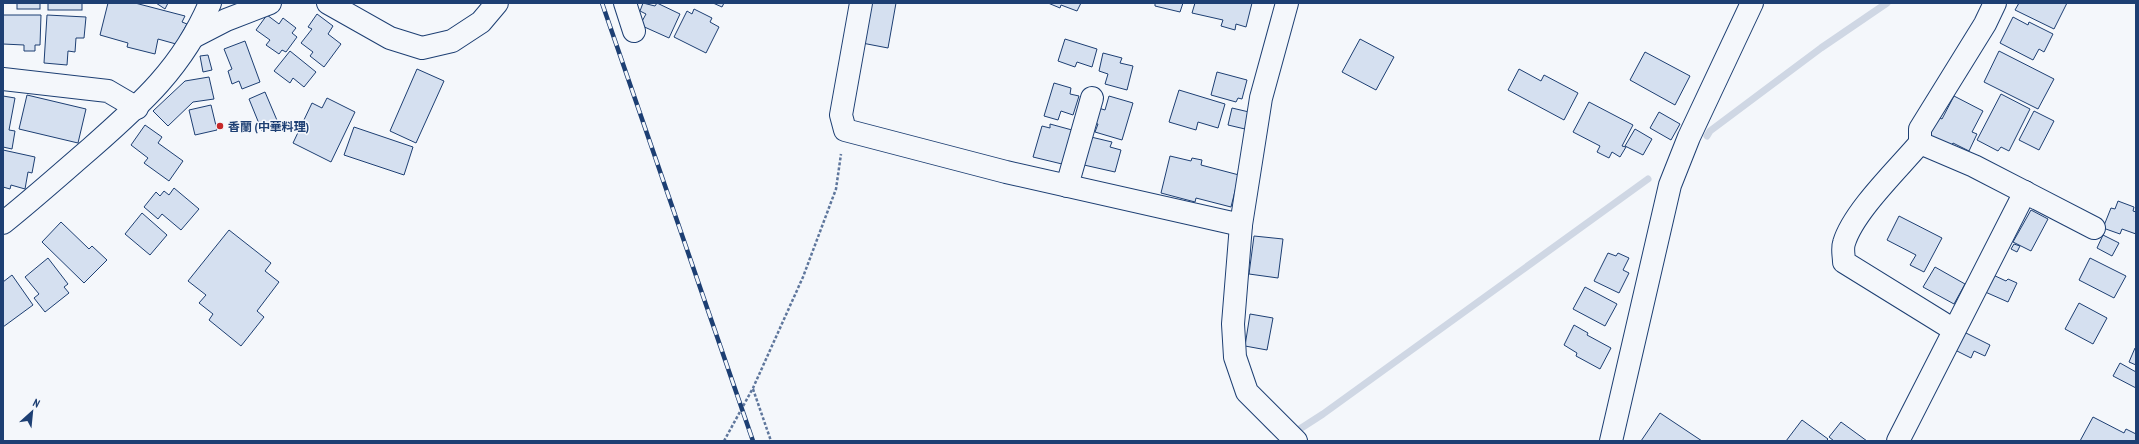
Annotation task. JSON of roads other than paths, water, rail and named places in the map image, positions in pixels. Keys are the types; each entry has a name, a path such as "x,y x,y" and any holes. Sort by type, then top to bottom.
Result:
{"street":[{"path":"3,223 137,108 166,76 195,36 210,3"},
{"path":"195,36 226,20 270,3"},
{"path":"328,3 390,38 422,48 452,41 481,22 498,3"},
{"path":"624,3 634,30"},
{"path":"861,3 841,115 846,130 1006,172 1241,225"},
{"path":"1287,3 1261,98 1241,225 1233,324 1235,357 1247,392 1296,441"},
{"path":"1611,441 1670,184 1689,137 1752,3"},
{"path":"1954,330 1844,262 1843,244 1851,228 1863,210 1920,143 1920,129 1985,24 1995,3"},
{"path":"3,79 108,91 137,108"},
{"path":"1067,186 1092,98"},
{"path":"1920,143 1974,166 2094,228"},
{"path":"1898,441 2025,192"}],"waterway":[{"path":"1707,136 1710,131 1821,48 1887,3"},
{"path":"1292,434 1323,414 1648,179"}],"railway":[{"path":"602,3 753,441"}],"place":[{"name":"香蘭 (中華料理)","path":"220,126"}]}
